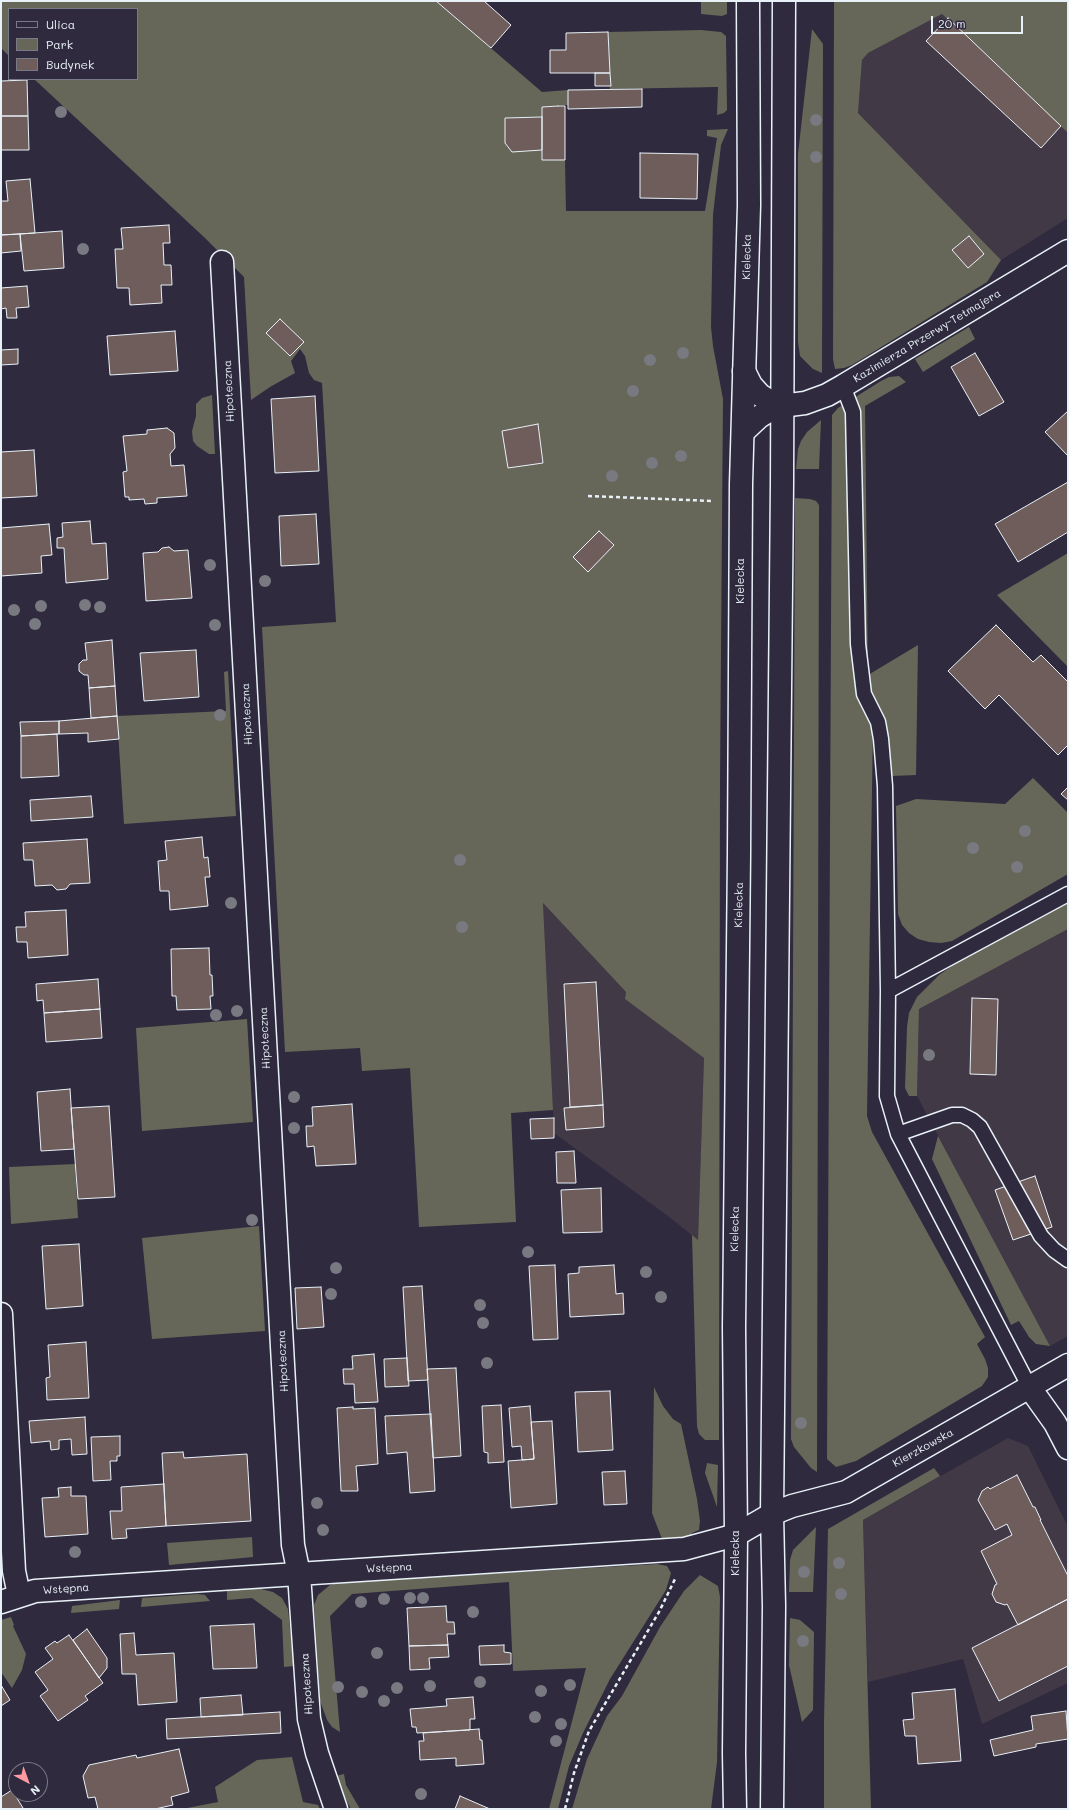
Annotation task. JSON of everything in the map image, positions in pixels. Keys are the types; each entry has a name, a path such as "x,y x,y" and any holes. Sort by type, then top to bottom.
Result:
{"main road":[{"name":"Kielecka","path":"736,1809 734,1753 736,1535 734,1327 741,503 749,205 748,1"},
{"path":"772,1809 774,1606 772,1514 782,484 781,406 784,1"},
{"name":"Kazimierza Przerwy-Tetmajera","path":"781,406 805,403 827,395 844,386 1068,252"},
{"name":"Hipoteczna","path":"222,262 293,1537 298,1574 309,1719 317,1753 336,1809"},
{"path":"744,371 751,385 760,396 781,406"},
{"path":"743,432 759,417 781,406"},
{"path":"1,1314 14,1571 10,1598"},
{"name":"Kierzkowska","path":"772,1514 792,1506 846,1492 1068,1365"},
{"path":"1030,1388 1054,1422 1068,1448"},
{"name":"Wstępna","path":"10,1598 35,1591 684,1549 736,1535 772,1514"}],"lane":[{"path":"844,386 853,412 858,644 864,694 878,722 885,786 888,1096 898,1134 1030,1388"},
{"path":"888,991 1068,894"},
{"path":"898,1134 952,1115 962,1115 972,1120 980,1127 1041,1236 1054,1250 1068,1260"}],"path":[{"path":"588,496 741,503"},
{"path":"565,1809 574,1773 589,1731 675,1582 684,1549"}],"shaded area":[{"path":"942,14 1068,133 1068,218 1001,260 858,113 862,60 868,53"},
{"path":"543,903 626,992 625,999 704,1058 698,1240 668,1216 554,1133"},
{"path":"1068,929 1068,1336 1050,1346 917,1096 919,1009"},
{"path":"1008,1438 1028,1446 1068,1527 1068,1683 982,1724 963,1659 868,1682 863,1520"}],"green space":[{"path":"1,1 436,1 542,92 568,90 568,105 542,107 542,117 506,118 542,150 542,160 565,160 566,211 705,211 717,138 707,136 707,130 728,129 721,145 713,215 711,327 723,399 720,783 719,1440 705,1440 699,1434 697,1426 692,1235 698,1240 704,1058 625,999 626,992 543,903 553,1110 511,1113 516,1222 419,1227 410,1068 362,1071 360,1048 285,1052 262,627 336,622 322,383 314,380 309,373 305,356 300,349 291,361 295,373 251,400 244,277 205,238 35,80 138,80 138,8 8,8 8,55 1,48"},
{"path":"701,1 727,1 727,14 722,16 701,14"},
{"path":"834,1 1068,1 1068,133 942,14 868,53 862,60 858,113 1001,260 987,282 852,365 835,369 833,359"},
{"path":"812,29 823,44 822,373 813,369 800,356 798,342 798,154"},
{"path":"701,30 721,32 726,36 727,110 724,113 717,115 718,87 610,89 608,32"},
{"path":"969,327 975,339 923,372 915,359"},
{"path":"899,376 906,382 865,406 868,675 918,645 916,775 892,776 881,715 877,703 870,697 873,726 867,1116 872,1132 985,1337 977,1344 988,1368 988,1377 982,1386 856,1461 836,1467 827,1459 832,415 838,408 881,381 889,377"},
{"path":"212,395 215,454 209,454 197,446 193,441 192,431 196,416 196,404 202,398"},
{"path":"821,420 819,469 796,469 798,449 801,441 807,432"},
{"path":"795,498 810,499 816,501 819,505 817,1472 811,1468 794,1447 791,1439"},
{"path":"1068,553 1068,667 997,595"},
{"path":"228,671 236,816 124,824 117,716 226,711 224,672"},
{"path":"1033,778 1068,813 1068,874 952,941 941,943 929,942 918,939 909,933 902,925 898,914 896,806 916,799 1005,804"},
{"path":"1068,903 1068,929 919,1009 917,1096 909,1096 905,1088 907,1027 909,1013 917,997 939,975 955,964"},
{"path":"247,1019 253,1122 142,1131 136,1028"},
{"path":"938,1136 1050,1346 1036,1344 1029,1337 1019,1321 1011,1325 932,1159"},
{"path":"75,1164 78,1218 11,1224 9,1167"},
{"path":"259,1226 265,1331 152,1339 142,1238"},
{"path":"654,1387 663,1406 673,1419 681,1424 697,1499 700,1521 699,1530 692,1533 692,1538 662,1539 652,1513"},
{"path":"707,1463 718,1465 717,1507 705,1473"},
{"path":"934,1468 940,1476 863,1520 871,1809 824,1809 824,1722 828,1529"},
{"path":"816,1527 813,1592 789,1592 790,1560 793,1550"},
{"path":"252,1537 253,1557 169,1565 167,1543"},
{"path":"657,1564 667,1566 671,1573 666,1590 610,1679 583,1733 569,1766 558,1809 549,1809 586,1668 513,1671 509,1582 352,1594 330,1616 340,1732 332,1727 327,1720 320,1701 314,1605 318,1595 330,1585 337,1583"},
{"path":"700,1575 718,1586 720,1597 717,1762 711,1809 572,1809 587,1759 607,1716 622,1696 660,1627 684,1591"},
{"path":"257,1588 273,1592 282,1598 288,1609 294,1666 284,1667 282,1620 252,1598 227,1600 227,1591"},
{"path":"198,1594 205,1595 210,1601 141,1607 142,1598"},
{"path":"120,1600 119,1609 71,1613 72,1606"},
{"path":"11,1617 13,1626 26,1654 22,1670 12,1688 1,1672 1,1620"},
{"path":"790,1618 800,1620 814,1632 813,1710 802,1722 789,1665"},
{"path":"292,1757 303,1802 318,1805 320,1809 182,1809 218,1802 215,1787 257,1760"},
{"path":"344,1774 346,1785 360,1809 351,1809 343,1794 336,1776"}],"building":[{"path":"436,1 484,1 511,25 491,48"},
{"path":"948,18 1061,126 1041,148 926,41"},
{"path":"608,32 610,73 550,73 550,50 566,50 566,33"},
{"path":"595,73 610,73 611,86 595,86"},
{"path":"27,80 28,116 1,116 1,81"},
{"path":"642,89 642,107 568,109 568,90"},
{"path":"565,106 565,160 542,160 542,107"},
{"path":"1,116 28,116 29,150 1,150"},
{"path":"542,117 542,150 512,152 505,143 505,118"},
{"path":"640,153 698,154 697,199 640,198"},
{"path":"30,179 35,233 1,235 1,201 8,201 6,181"},
{"path":"169,225 170,243 163,243 164,265 171,265 172,285 161,285 162,303 130,305 129,288 117,288 115,249 123,249 121,228"},
{"path":"62,231 64,268 24,271 20,234"},
{"path":"20,234 21,251 1,253 1,235"},
{"path":"969,236 984,254 968,268 952,250"},
{"path":"27,286 29,307 16,308 17,318 7,318 6,308 1,309 1,288"},
{"path":"280,319 304,342 290,356 266,333"},
{"path":"175,331 178,371 110,375 107,336"},
{"path":"18,349 18,364 1,365 1,350"},
{"path":"975,353 1004,402 979,416 951,367"},
{"path":"315,396 319,471 275,473 271,399"},
{"path":"1068,411 1068,456 1045,432"},
{"path":"538,424 543,463 508,468 502,431"},
{"path":"167,428 174,433 175,448 170,454 171,466 184,465 187,496 157,498 157,503 145,504 144,499 129,500 129,497 125,497 123,472 127,471 123,436 147,434 147,430"},
{"path":"34,450 37,496 1,498 1,452"},
{"path":"1068,482 1068,532 1018,562 995,524"},
{"path":"316,514 319,564 281,566 279,516"},
{"path":"90,521 92,544 106,543 108,579 66,583 64,548 57,548 57,538 63,537 62,523"},
{"path":"49,524 52,555 41,556 42,573 1,576 1,528"},
{"path":"599,531 614,545 588,572 573,557"},
{"path":"169,547 174,551 188,550 192,598 146,601 143,553 158,552 162,548"},
{"path":"996,625 1033,662 1041,655 1068,682 1068,745 1058,755 999,695 985,709 948,671"},
{"path":"112,640 115,686 89,688 88,675 84,675 79,671 79,664 83,660 87,660 85,643"},
{"path":"196,650 199,697 144,701 140,653"},
{"path":"115,686 117,716 91,718 89,688"},
{"path":"117,716 119,739 88,742 88,733 59,734 59,721"},
{"path":"59,721 59,734 21,736 20,722"},
{"path":"57,734 59,776 21,778 21,736"},
{"path":"1068,787 1068,800 1061,794"},
{"path":"91,796 93,817 31,821 30,800"},
{"path":"202,837 204,858 208,857 210,877 205,877 208,906 170,910 169,891 160,891 158,861 167,860 165,841"},
{"path":"87,839 90,883 70,884 66,889 57,890 52,885 35,886 33,860 24,860 23,843"},
{"path":"66,910 68,955 28,958 27,942 17,942 16,927 26,927 25,912"},
{"path":"209,948 210,975 212,975 213,996 210,996 211,1009 177,1010 176,996 172,996 171,949"},
{"path":"98,979 100,1009 44,1013 43,1000 37,1001 36,984"},
{"path":"596,982 603,1105 570,1107 564,984"},
{"path":"972,998 998,999 996,1075 970,1074"},
{"path":"100,1009 102,1038 46,1042 44,1013"},
{"path":"70,1089 74,1149 41,1151 37,1092"},
{"path":"352,1104 356,1164 316,1166 314,1146 307,1147 306,1126 313,1126 312,1107"},
{"path":"603,1105 604,1127 566,1130 564,1108"},
{"path":"109,1106 115,1197 78,1199 71,1108"},
{"path":"554,1118 554,1138 531,1139 530,1119"},
{"path":"574,1151 576,1183 557,1183 556,1152"},
{"path":"1035,1176 1052,1227 1013,1240 995,1190"},
{"path":"601,1188 602,1232 563,1233 561,1190"},
{"path":"79,1244 83,1306 46,1309 42,1246"},
{"path":"555,1265 558,1339 533,1340 529,1266"},
{"path":"614,1265 616,1294 623,1293 624,1314 570,1317 568,1274 579,1273 579,1267"},
{"path":"422,1286 428,1380 408,1381 403,1287"},
{"path":"321,1287 324,1327 297,1329 295,1288"},
{"path":"86,1342 89,1398 47,1400 46,1378 50,1377 48,1345"},
{"path":"374,1354 378,1402 355,1403 354,1384 344,1384 343,1369 353,1369 352,1356"},
{"path":"407,1358 409,1386 385,1387 384,1359"},
{"path":"456,1368 461,1456 433,1458 427,1369"},
{"path":"610,1391 613,1450 578,1452 575,1392"},
{"path":"501,1405 504,1462 488,1463 488,1453 484,1452 482,1406"},
{"path":"530,1406 534,1459 522,1460 521,1446 512,1447 509,1408"},
{"path":"353,1407 353,1409 375,1408 378,1464 356,1466 358,1491 341,1491 337,1408"},
{"path":"431,1414 435,1491 410,1493 407,1452 387,1454 385,1416"},
{"path":"85,1417 87,1454 72,1455 71,1439 59,1440 59,1449 51,1450 50,1441 31,1443 29,1421"},
{"path":"552,1421 557,1504 511,1508 508,1461 534,1459 531,1422"},
{"path":"120,1436 120,1456 117,1456 117,1461 110,1461 111,1480 93,1481 91,1437"},
{"path":"183,1452 184,1458 247,1454 251,1521 166,1526 162,1453"},
{"path":"625,1471 627,1504 604,1505 602,1472"},
{"path":"1017,1475 1033,1507 1035,1507 1068,1576 1068,1599 1018,1625 1007,1604 1005,1605 996,1602 992,1594 995,1585 997,1584 981,1551 1012,1535 1007,1524 995,1530 978,1500 982,1491 988,1487 990,1489"},
{"path":"164,1484 166,1526 126,1529 127,1538 112,1539 110,1511 122,1511 121,1487"},
{"path":"71,1487 71,1496 86,1496 88,1534 45,1537 42,1498 59,1497 58,1488"},
{"path":"1068,1599 1068,1666 999,1701 972,1648"},
{"path":"446,1606 447,1622 454,1622 455,1634 447,1634 448,1645 409,1646 407,1608"},
{"path":"254,1624 257,1668 213,1669 210,1626"},
{"path":"87,1629 107,1658 107,1668 99,1678 73,1640"},
{"path":"134,1633 136,1655 174,1653 177,1702 138,1705 136,1674 122,1674 120,1634"},
{"path":"69,1635 103,1683 85,1696 88,1700 58,1721 40,1696 48,1690 35,1672 53,1659 45,1648 55,1641 57,1643"},
{"path":"448,1645 449,1657 429,1658 430,1669 410,1670 409,1646"},
{"path":"504,1645 504,1652 511,1653 511,1664 480,1665 479,1646"},
{"path":"1,1685 10,1700 1,1706"},
{"path":"955,1689 961,1761 918,1764 916,1736 905,1736 903,1720 914,1719 912,1693"},
{"path":"241,1695 243,1715 201,1717 200,1698"},
{"path":"473,1697 475,1719 470,1719 470,1730 417,1733 416,1727 412,1727 410,1709 447,1706 446,1699"},
{"path":"1066,1711 1068,1739 1036,1744 1036,1747 994,1756 990,1740 1033,1730 1031,1716"},
{"path":"280,1712 281,1733 167,1739 166,1719"},
{"path":"479,1729 480,1740 482,1740 484,1764 456,1766 456,1758 420,1760 419,1741 424,1741 423,1733"},
{"path":"179,1749 189,1792 171,1797 173,1805 155,1809 98,1809 95,1797 88,1798 83,1776 89,1765 136,1755 137,1758"},
{"path":"8,1793 8,1802 19,1802 23,1808 1,1809 1,1797"},
{"path":"460,1796 490,1809 455,1809"}]}
